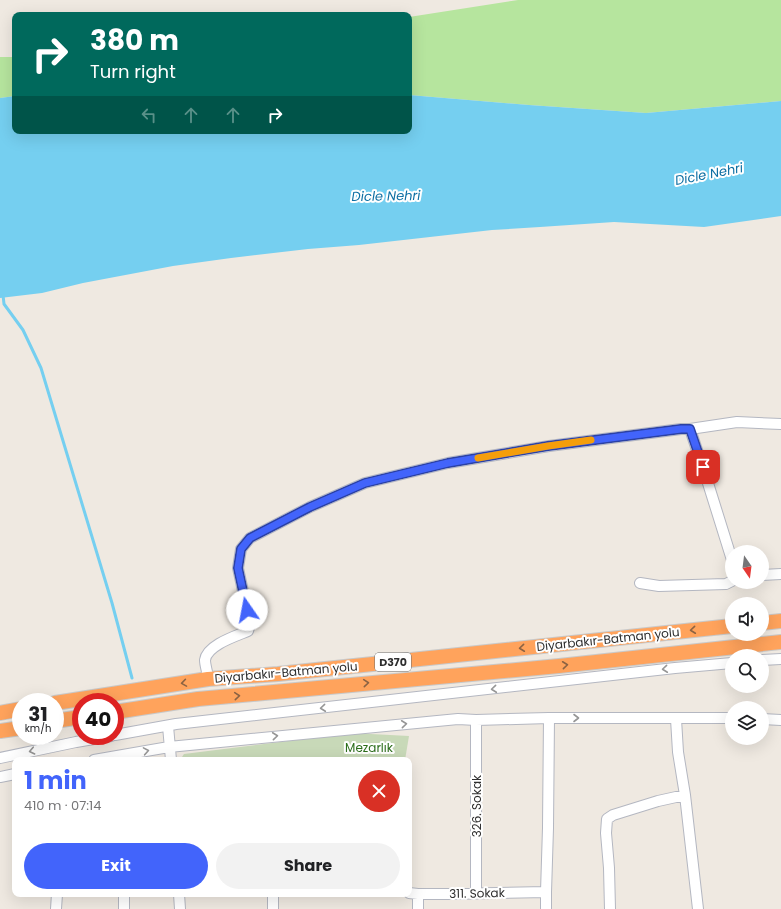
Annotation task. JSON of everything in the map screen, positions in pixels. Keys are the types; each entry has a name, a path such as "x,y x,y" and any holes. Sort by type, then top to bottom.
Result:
{"highway":[{"path":"769,622 781,621"},
{"name":"Diyarbakır-Batman yolu","path":"64,702 208,679 278,674 725,627"},
{"name":"Diyarbakır-Batman yolu","path":"124,711 198,699 551,666 781,642"},
{"path":"0,713 12,710"},
{"path":"0,731 12,729"}],"street":[{"path":"208,679 205,659 212,648 232,637 248,631 250,624 238,568 241,549 250,538 310,507 365,483 448,463 548,446 737,422 781,424"},
{"path":"690,429 727,545"},
{"path":"769,575 781,574"},
{"path":"640,582 659,586 725,584"},
{"path":"769,660 781,659"},
{"path":"124,733 168,726 299,710 725,664"},
{"path":"111,757 169,747 458,718 476,720 549,718 725,718"},
{"path":"546,909 549,718"},
{"path":"676,719 678,752 685,795 698,909"},
{"path":"769,719 781,720"},
{"name":"326. Sokak","path":"476,720 476,893"},
{"path":"168,726 171,757"},
{"path":"0,758 72,743"},
{"path":"0,777 12,775"},
{"path":"610,909 606,833 607,819 613,815 658,801 685,795"},
{"name":"311. Sokak","path":"414,893 546,892"},
{"path":"414,893 418,909"},
{"path":"56,909 57,897"},
{"path":"124,897 124,909"},
{"path":"179,897 180,909"},
{"path":"273,897 273,909"}],"green space":[{"path":"518,0 781,0 781,101 646,113 412,95 412,17"},
{"path":"0,57 12,57 12,96 0,98"},
{"name":"Mezarlık","path":"352,733 409,736 406,757 182,757 184,754"}],"water":[{"name":"Dicle Nehri","path":"412,95 646,113 781,101 781,216 704,227 614,222 492,230 359,245 308,249 173,266 83,283 42,293 0,298 0,98 12,96 12,134 412,134"}],"waterway":[{"path":"3,295 4,304 23,330 41,368 112,603 132,678"}],"slow traffic":[{"path":"478,458 591,440"}],"route":[{"path":"247,610 238,568 241,549 250,538 310,507 365,483 448,463 548,446 681,429 690,429 703,467"}]}
